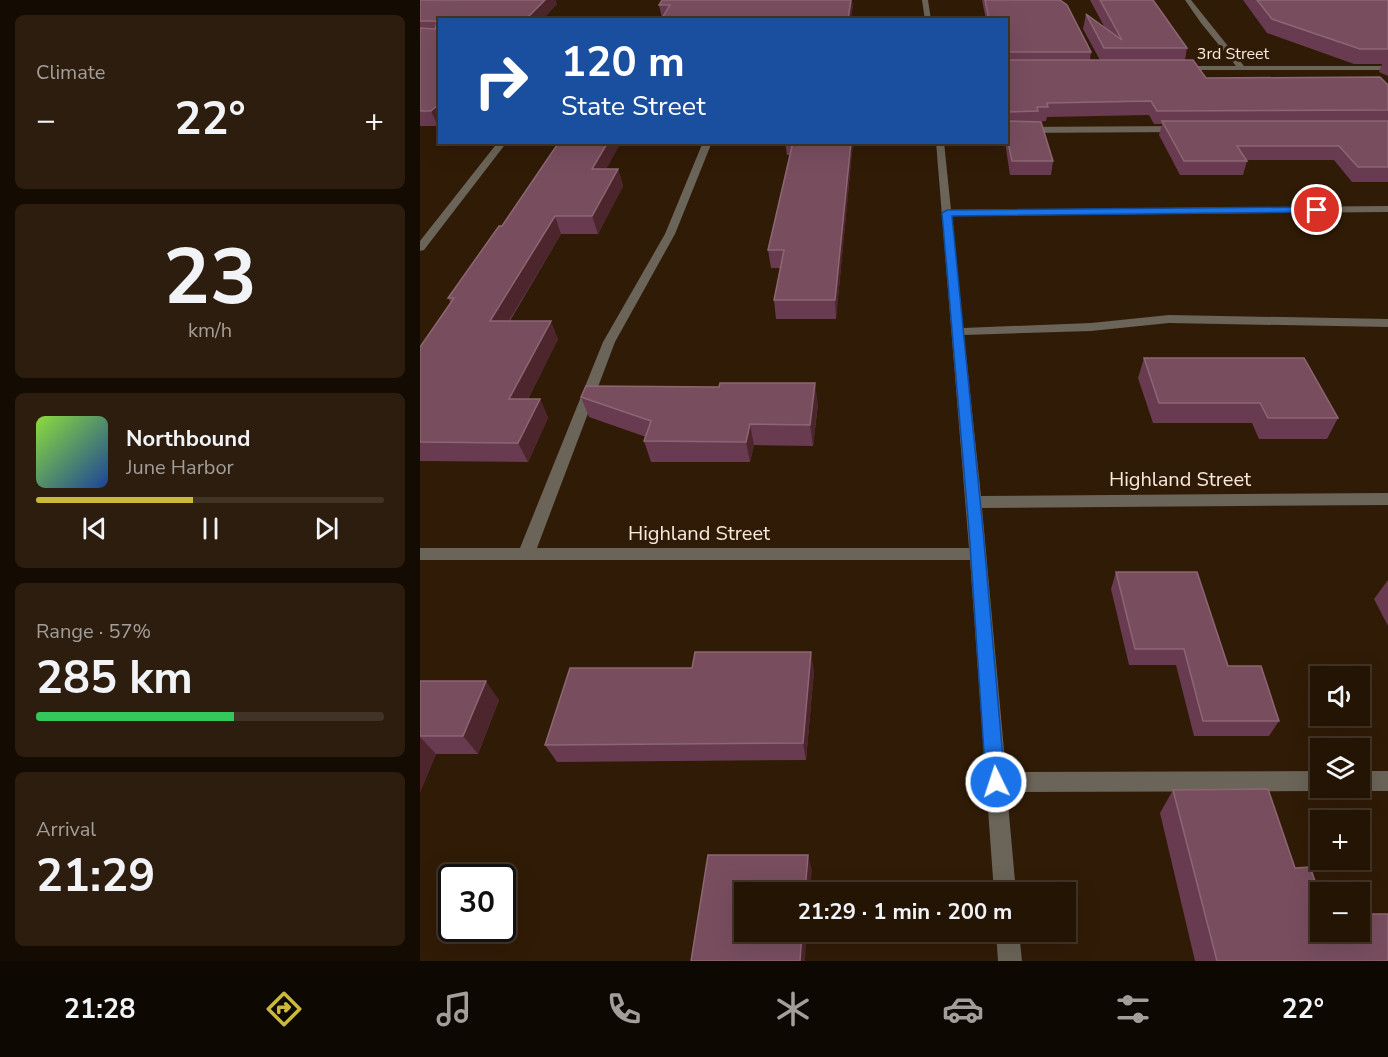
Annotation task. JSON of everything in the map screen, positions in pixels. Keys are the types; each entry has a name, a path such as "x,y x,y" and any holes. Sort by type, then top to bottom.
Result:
{"street":[{"path":"925,0 928,18"},
{"path":"1188,0 1203,22 1241,67"},
{"name":"3rd Street","path":"1169,68 1383,68"},
{"path":"1383,68 1388,76"},
{"path":"1008,130 1185,129"},
{"path":"420,248 501,144"},
{"path":"526,554 609,342 670,234 707,144"},
{"path":"940,144 978,554 1004,882"},
{"path":"947,213 1388,209"},
{"path":"957,332 1091,327 1169,320 1388,323"},
{"name":"Highland Street","path":"973,502 1388,499"},
{"name":"Highland Street","path":"420,554 978,554"},
{"path":"1370,781 1388,781"},
{"path":"996,782 1310,782"},
{"path":"1009,942 1010,961"}],"building":[{"path":"420,0 545,0 527,18 438,18 438,105 431,111 420,111 420,28 435,29 437,23 420,21"},
{"path":"662,0 851,0 848,18 662,18 670,5 659,5"},
{"path":"985,0 1060,0 1067,5 1091,52 1008,52 1008,18 989,18"},
{"path":"1100,0 1153,0 1187,48 1104,48 1086,14 1122,40"},
{"path":"1257,0 1388,0 1388,49 1360,49 1272,19"},
{"path":"1008,60 1193,60 1206,78 1380,77 1388,85 1388,110 1157,111 1151,101 1047,103 1048,107 1037,107 1038,111 1008,112"},
{"path":"1008,121 1041,122 1053,161 1012,161 1008,142"},
{"path":"1162,121 1388,121 1388,167 1358,167 1339,146 1237,146 1247,161 1184,161"},
{"path":"558,144 607,144 592,169 618,169 592,216 555,216 490,321 551,321 509,399 540,399 518,443 420,442 420,347 454,298 448,298 499,226 502,226"},
{"path":"793,144 851,144 835,300 774,300 784,250 768,250"},
{"path":"1144,358 1304,358 1338,418 1268,418 1260,403 1159,403"},
{"path":"720,383 815,383 810,425 750,424 746,442 644,441 651,421 581,397 586,386 719,387"},
{"path":"1116,572 1197,572 1228,666 1261,666 1279,721 1203,721 1184,649 1135,649"},
{"path":"695,652 811,652 803,743 545,745 570,668 692,668"},
{"path":"420,681 486,681 463,736 420,736"},
{"path":"1268,789 1295,868 1310,867 1315,882 1310,882 1310,942 1370,942 1370,914 1388,914 1388,961 1217,961 1173,790"},
{"path":"708,855 808,855 806,882 734,882 734,942 801,942 800,961 691,961"}],"route":[{"path":"996,782 947,213 1317,210"}]}
